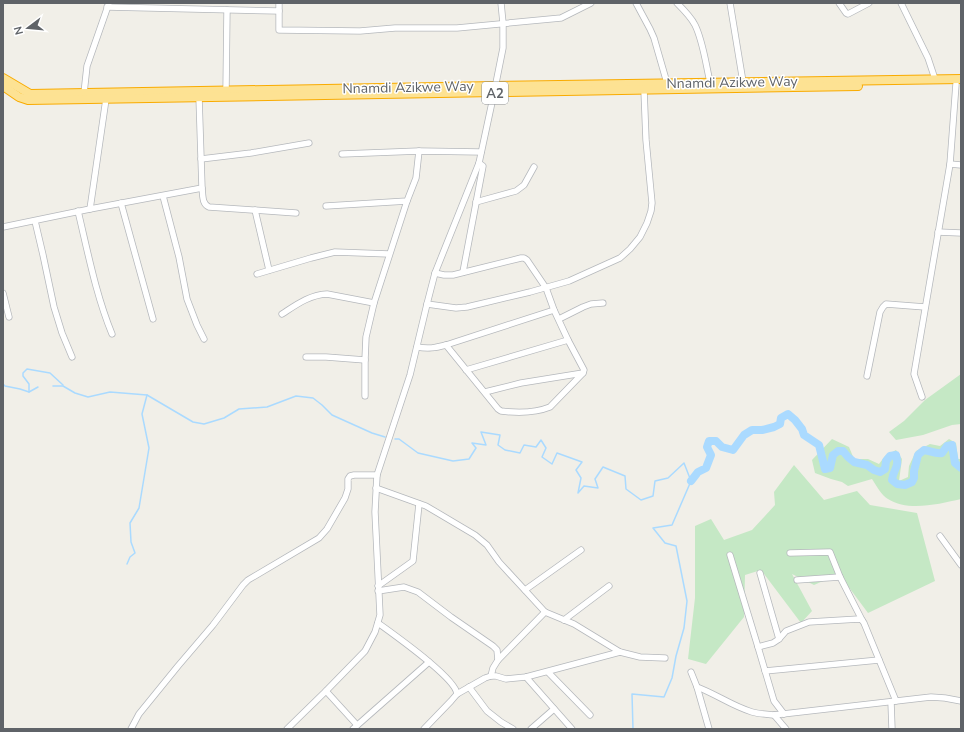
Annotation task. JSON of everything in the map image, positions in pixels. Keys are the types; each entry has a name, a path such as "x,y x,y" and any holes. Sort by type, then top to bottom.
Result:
{"highway":[{"name":"Nnamdi Azikwe Way","path":"3,78 30,94 495,89 644,90 666,86 710,82 935,80 959,82"},
{"name":"Nnamdi Azikwe Way","path":"3,86 19,97 28,100 495,89 959,82"}],"street":[{"path":"279,3 279,30 360,31 396,28 457,28 561,18 591,3"},
{"path":"287,729 326,692 365,651 378,623 380,615 375,512 377,475 410,375 435,273 479,163 502,48 503,23 501,3"},
{"path":"636,3 654,38 666,86"},
{"path":"677,3 695,24 710,82"},
{"path":"730,3 743,82"},
{"path":"839,3 848,14 869,3"},
{"path":"901,3 928,58 935,80"},
{"path":"84,93 87,66 108,5 279,11"},
{"path":"226,91 227,10"},
{"path":"922,397 914,374 950,164 959,82"},
{"path":"427,304 456,308 467,307 546,288 569,281 620,258 630,249 640,237 647,223 652,203 646,140 644,90"},
{"path":"199,97 202,188 205,205 209,207 296,213"},
{"path":"90,209 106,99"},
{"path":"201,159 251,153 309,143"},
{"path":"342,154 419,151 481,152"},
{"path":"365,396 366,337 374,303 389,254 416,178 419,151"},
{"path":"463,272 483,166 479,163"},
{"path":"950,164 961,165"},
{"path":"476,202 516,191 524,185 534,167"},
{"path":"3,227 202,188"},
{"path":"163,196 179,257 187,299 196,325 204,340"},
{"path":"326,206 407,201"},
{"path":"121,203 153,319"},
{"path":"255,210 269,270"},
{"path":"78,212 96,284 112,334"},
{"path":"35,221 60,327 72,357"},
{"path":"938,232 961,233"},
{"path":"257,274 335,252 389,254"},
{"path":"435,273 450,275 524,258 527,260 546,288 554,310 584,370 583,373 550,407 527,412 501,410 498,409 446,345"},
{"path":"3,294 8,317"},
{"path":"282,314 310,297 327,294 374,303"},
{"path":"559,319 591,304 603,303"},
{"path":"867,376 880,312 883,307 886,304 925,307"},
{"path":"416,347 433,348 446,345 554,310"},
{"path":"466,370 568,340"},
{"path":"306,357 365,360"},
{"path":"485,392 521,383 583,373"},
{"path":"131,729 139,714 213,625 243,585 255,575 319,538 327,529 345,498 348,490 348,479 350,476 377,475"},
{"path":"376,488 432,510 481,539 499,562 545,612 574,624 620,652 640,657 665,658"},
{"path":"378,588 413,562 419,504"},
{"path":"940,536 961,565"},
{"path":"525,590 581,550"},
{"path":"790,553 830,552 840,578 864,623 879,660 893,702 892,729"},
{"path":"730,555 774,701 784,714"},
{"path":"760,573 779,638"},
{"path":"797,580 840,578"},
{"path":"564,620 609,586"},
{"path":"378,588 404,587 418,592 493,646 497,650 498,660"},
{"path":"491,676 493,668 498,660 545,612"},
{"path":"758,647 773,643 786,631 809,622 862,620"},
{"path":"378,623 439,670 450,681 457,694"},
{"path":"424,729 457,694 485,678 491,676 506,679 526,677 620,652"},
{"path":"765,671 879,660"},
{"path":"326,692 355,727 429,662"},
{"path":"548,672 590,715"},
{"path":"691,672 697,687 709,729"},
{"path":"526,677 570,728"},
{"path":"469,687 487,711 513,729"},
{"path":"697,687 752,712 774,715 931,697 961,701"},
{"path":"532,729 554,708"},
{"path":"774,715 786,729"}],"green space":[{"path":"961,374 961,424 952,425 923,435 896,440 889,432 904,421 925,400"},
{"path":"832,439 849,447 854,459 868,459 879,464 885,456 896,450 902,459 899,481 908,477 909,466 916,451 930,444 940,446 949,439 956,443 958,459 961,459 961,499 924,506 905,505 896,503 886,498 872,479 848,486 842,482 815,473 812,460"},
{"path":"794,465 824,500 857,491 870,505 917,513 935,581 868,613 839,574 814,585 792,574 812,611 801,623 761,570 745,575 744,617 706,664 688,659 695,598 695,526 711,519 724,540 752,530 775,505 774,492"}],"waterway":[{"path":"29,392 29,384 23,376 23,373 27,369 50,373 63,385"},
{"path":"3,384 5,386 29,392 38,387"},
{"path":"53,386 63,386 75,393 88,397 110,392 147,395 193,422 204,424 224,418 239,409 267,407 296,396 313,398 332,415 372,433 385,437"},
{"path":"127,564 130,557 135,553 131,542 130,523 139,508 149,448 142,414 147,395"},
{"path":"691,481 698,472 706,468 711,455 707,447 709,441 716,441 722,447 733,450 744,435 752,430 762,430 774,427 780,424 781,418 788,414 802,429 804,435 819,445 825,469 830,468 833,455 838,451 843,451 854,462 867,465 880,472 885,469 886,461 890,456 896,455 897,466 892,480 897,484 905,485 912,482 914,478 918,455 924,450 942,453 947,446 952,445 955,463 961,468"},
{"path":"395,439 399,439 418,453 453,461 469,459 476,448 472,443 486,445 481,432 500,435 498,445 505,450 520,453 524,445 536,447 541,440 546,448 542,457 552,464 557,453 582,462 576,470 581,478 578,493 584,486 598,488 595,479 603,467 625,476 626,489 641,500 653,496 655,481 668,478 684,463 691,481 672,525 653,528 665,543 676,546 687,601 684,628 676,656 672,678 664,697 632,694 633,729"}]}
